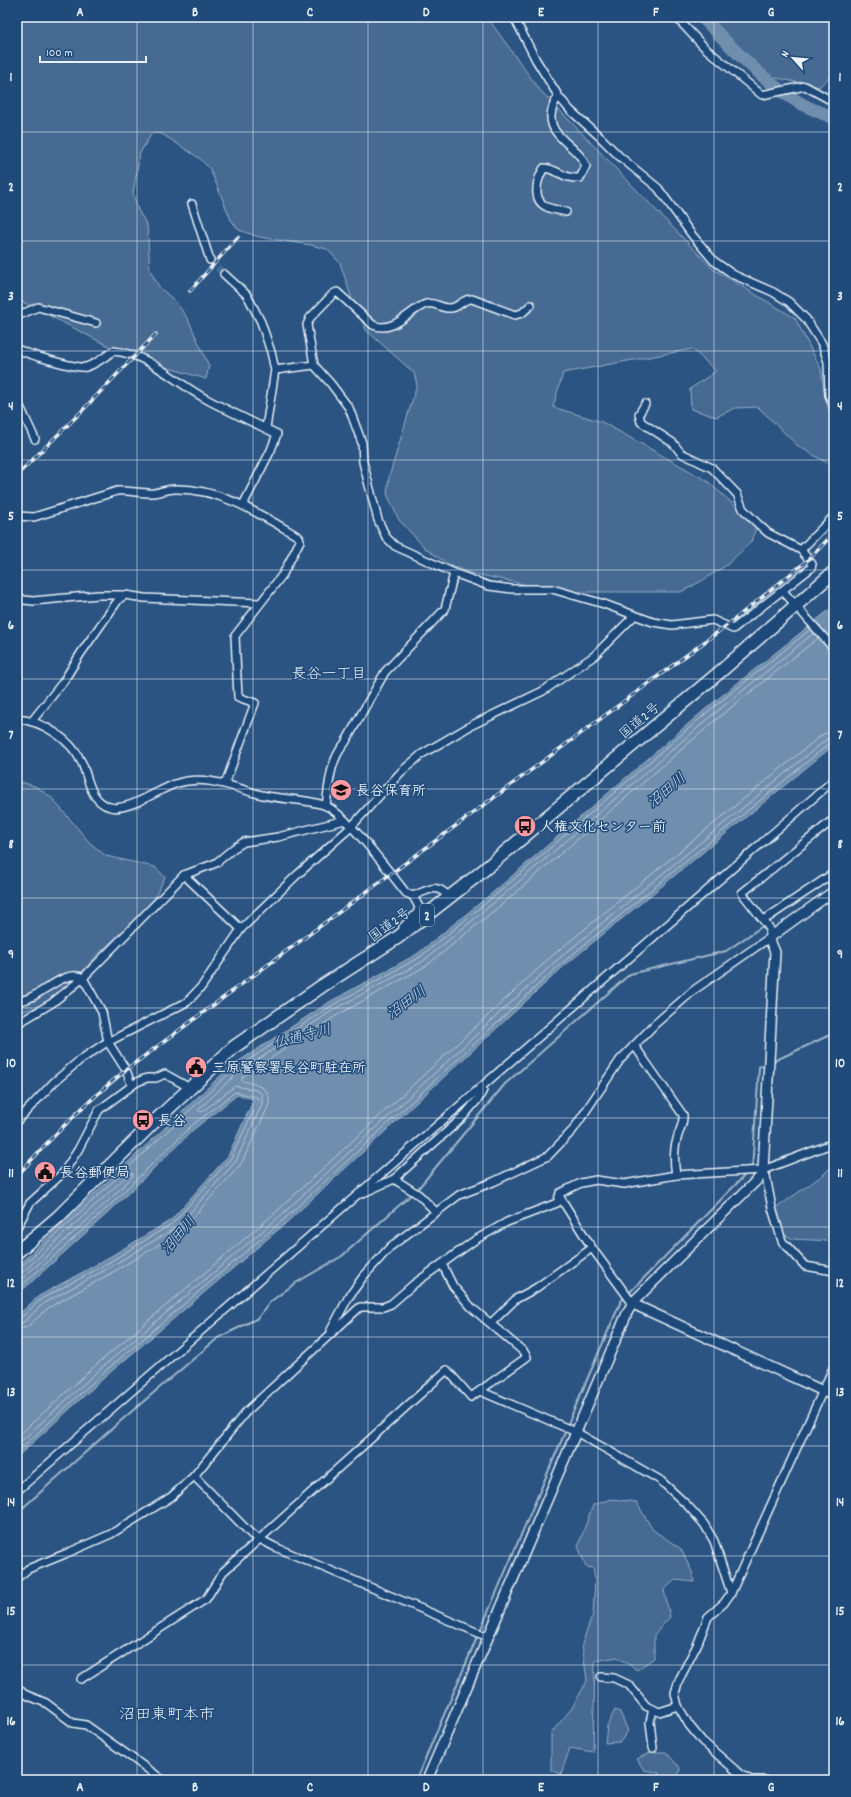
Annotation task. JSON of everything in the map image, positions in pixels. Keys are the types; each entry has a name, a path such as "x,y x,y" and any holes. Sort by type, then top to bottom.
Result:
{"highway":[{"name":"国道2号","path":"17,1252 58,1217 125,1150 234,1047 322,986 397,938 449,897 590,782 721,671 799,609 834,572"}],"street":[{"path":"514,17 536,60 559,97 570,110 619,156 658,188 692,235 714,261 734,275 773,292 789,302 806,319 822,344 828,362 829,395 834,406"},
{"path":"676,17 705,48 762,95 805,86 834,102"},
{"path":"559,97 555,100 551,115 552,126 561,139 579,155 586,166 580,178 570,179 553,169 544,168 539,176 537,192 540,203 547,208 566,212"},
{"path":"192,204 210,260"},
{"path":"224,274 247,296 261,322 275,370 266,428"},
{"path":"531,305 522,313 515,315 472,299 468,299 454,308 448,308 430,303 425,304 404,319 394,324 378,327 373,325 337,292 333,294 314,314 306,325 314,365 349,408 357,427 362,442 364,462 378,520 386,537 395,546 454,574 489,586 512,589 552,589 604,604 653,622 672,625 713,620 733,629 811,568 812,564 801,550 768,533 758,524 743,509 736,494 712,468 681,453 673,443 641,422 639,414 645,404"},
{"path":"17,316 38,307 96,323"},
{"path":"17,349 66,364 85,367 100,361 113,351 126,352 148,361 207,400 277,434 271,450 242,504"},
{"path":"275,370 314,365"},
{"path":"17,400 35,439"},
{"path":"17,516 34,517 118,491 128,490 154,493 174,489 188,490 203,492 242,504 299,537 300,541 283,574 259,603 235,636 238,696 255,703 225,784"},
{"path":"801,550 834,516"},
{"path":"326,806 332,766 339,750 345,743 385,672 445,609 454,574"},
{"path":"783,591 834,649"},
{"path":"17,596 24,600 33,601 98,595 125,595 144,598 259,603"},
{"path":"32,721 63,682 81,653 119,599 125,595"},
{"path":"17,1121 54,1082 80,1060 108,1042 187,1002 202,986 241,929 351,827 401,772 422,754 472,726 543,691 594,656 634,616"},
{"path":"17,719 32,721 50,730 72,749 81,762 91,791 98,800 112,807 125,806 178,783 194,779 225,784 264,796 309,801 326,806 346,820 406,893 413,896 419,907 417,913 397,932 374,948 376,952"},
{"path":"17,1491 834,780"},
{"path":"427,1780 631,1303 761,1176 763,1170 775,952 764,920 742,893 834,819"},
{"path":"17,1024 52,1003 83,978 184,875 216,863 244,842 278,837 346,820"},
{"path":"764,920 834,873"},
{"path":"184,875 241,929"},
{"path":"413,896 434,888 443,890 449,897"},
{"path":"332,1333 331,1330 348,1298 363,1277 390,1247 459,1195 493,1182 548,1156 573,1130 620,1060 655,1024 694,990 769,933 834,891"},
{"path":"17,1002 33,997 65,977 80,976 83,978 102,1012 108,1042 126,1070 130,1081"},
{"path":"634,1045 683,1115 684,1122 677,1139 674,1156 676,1175"},
{"path":"116,1096 119,1089 130,1081 139,1077 156,1078 165,1074 190,1088"},
{"path":"17,1227 30,1203 63,1173 78,1150 99,1110 137,1082 147,1078"},
{"path":"359,1193 362,1194 394,1179 462,1118 479,1098 483,1090 481,1087"},
{"path":"17,1578 28,1569 111,1534 171,1497 194,1476 245,1413 360,1307 383,1308 391,1304 475,1240 507,1222 557,1203 560,1198 560,1193 581,1183 596,1180 624,1184 676,1175 763,1170 834,1142"},
{"path":"763,1170 766,1176 772,1208 782,1241 805,1266 834,1271"},
{"path":"394,1179 419,1195 436,1212"},
{"path":"560,1198 592,1248 631,1303 834,1396"},
{"path":"491,1323 516,1299 536,1288 592,1248"},
{"path":"81,1679 206,1599 223,1572 447,1370 471,1397 527,1357 524,1352 472,1308 452,1286 442,1264"},
{"path":"765,1780 751,1780 741,1775 702,1741 689,1725 678,1706 674,1693 698,1643 708,1617 724,1603 731,1593 834,1366"},
{"path":"480,1391 562,1425 660,1480 688,1506 704,1524 714,1541 731,1593"},
{"path":"194,1476 252,1535 275,1548 488,1637"},
{"path":"601,1677 614,1678 629,1685 646,1706 659,1712 678,1706"},
{"path":"18,1691 46,1703 73,1723 86,1725 163,1780"},
{"path":"653,1709 650,1722 653,1748"}],"shaded area":[{"path":"17,17 487,17 539,89 713,269 795,318 821,369 825,397 834,428 834,462 832,466 798,446 758,407 735,408 716,417 691,409 690,389 716,371 692,349 563,373 553,407 602,422 706,480 757,525 751,542 727,565 681,592 561,592 471,573 448,564 426,549 399,520 387,494 389,477 417,385 414,373 366,330 355,308 340,263 327,249 259,237 239,230 231,220 210,169 199,158 162,134 152,133 140,153 133,193 138,210 147,225 150,270 159,287 175,301 188,319 209,366 206,379 128,356 17,299"},
{"path":"702,17 834,17 834,73 819,87 772,77"},
{"path":"17,781 35,786 51,797 90,843 106,856 155,867 165,877 150,907 98,954 65,991 44,1005 17,1013"},
{"path":"834,1164 834,1243 830,1241 793,1239 775,1230 769,1213 823,1175"},
{"path":"611,1499 636,1502 653,1530 681,1549 692,1572 694,1582 675,1580 664,1590 670,1617 654,1635 654,1658 637,1670 617,1657 595,1661 593,1752 570,1748 561,1774 551,1770 551,1733 572,1708 587,1681 582,1644 593,1614 595,1580 593,1568 586,1567 578,1546 593,1505"},
{"path":"615,1710 620,1712 628,1731 620,1742 605,1743 607,1726"},
{"path":"651,1752 666,1752 680,1768 678,1780 656,1780 659,1773 644,1770 637,1759"}],"water":[{"path":"834,606 834,745 563,967 285,1224 106,1376 17,1457 17,1316 39,1296 101,1262 171,1220 228,1156 254,1099 237,1095 193,1130 110,1211 17,1295 17,1266 230,1067 331,1001 417,954 497,889 709,706"}],"waterway":[{"path":"702,17 765,79 779,90 808,107 834,118"},
{"path":"416,1191 505,1084 630,974 726,951 798,902"},
{"path":"772,1062 834,1033"},
{"path":"752,1169 759,1067 766,1064"},
{"path":"628,1294 747,1173"},
{"path":"17,1513 124,1418 218,1338 258,1318 270,1302 294,1284 342,1256 412,1194"},
{"path":"567,1426 621,1301 625,1297"},
{"path":"416,1780 566,1430"}],"tunnel":[{"path":"210,260 224,274"}],"railway":[{"path":"190,291 238,237"},
{"path":"17,475 76,417 156,334"},
{"path":"17,1176 73,1117 103,1089 135,1063 726,626 808,560 834,533"}],"place":[{"name":"長谷保育所","path":"341,790"},
{"name":"人権文化センター前","path":"525,826"},
{"name":"三原警察署長谷町駐在所","path":"196,1067"},
{"name":"長谷","path":"143,1120"},
{"name":"長谷郵便局","path":"45,1172"}],"district":[{"name":"長谷一丁目","path":"329,673"},
{"name":"沼田東町本市","path":"167,1713"}],"water label":[{"name":"沼田川","path":"666,790"},
{"name":"沼田川","path":"406,1002"},
{"name":"仏通寺川","path":"302,1036"},
{"name":"沼田川","path":"178,1235"}]}
